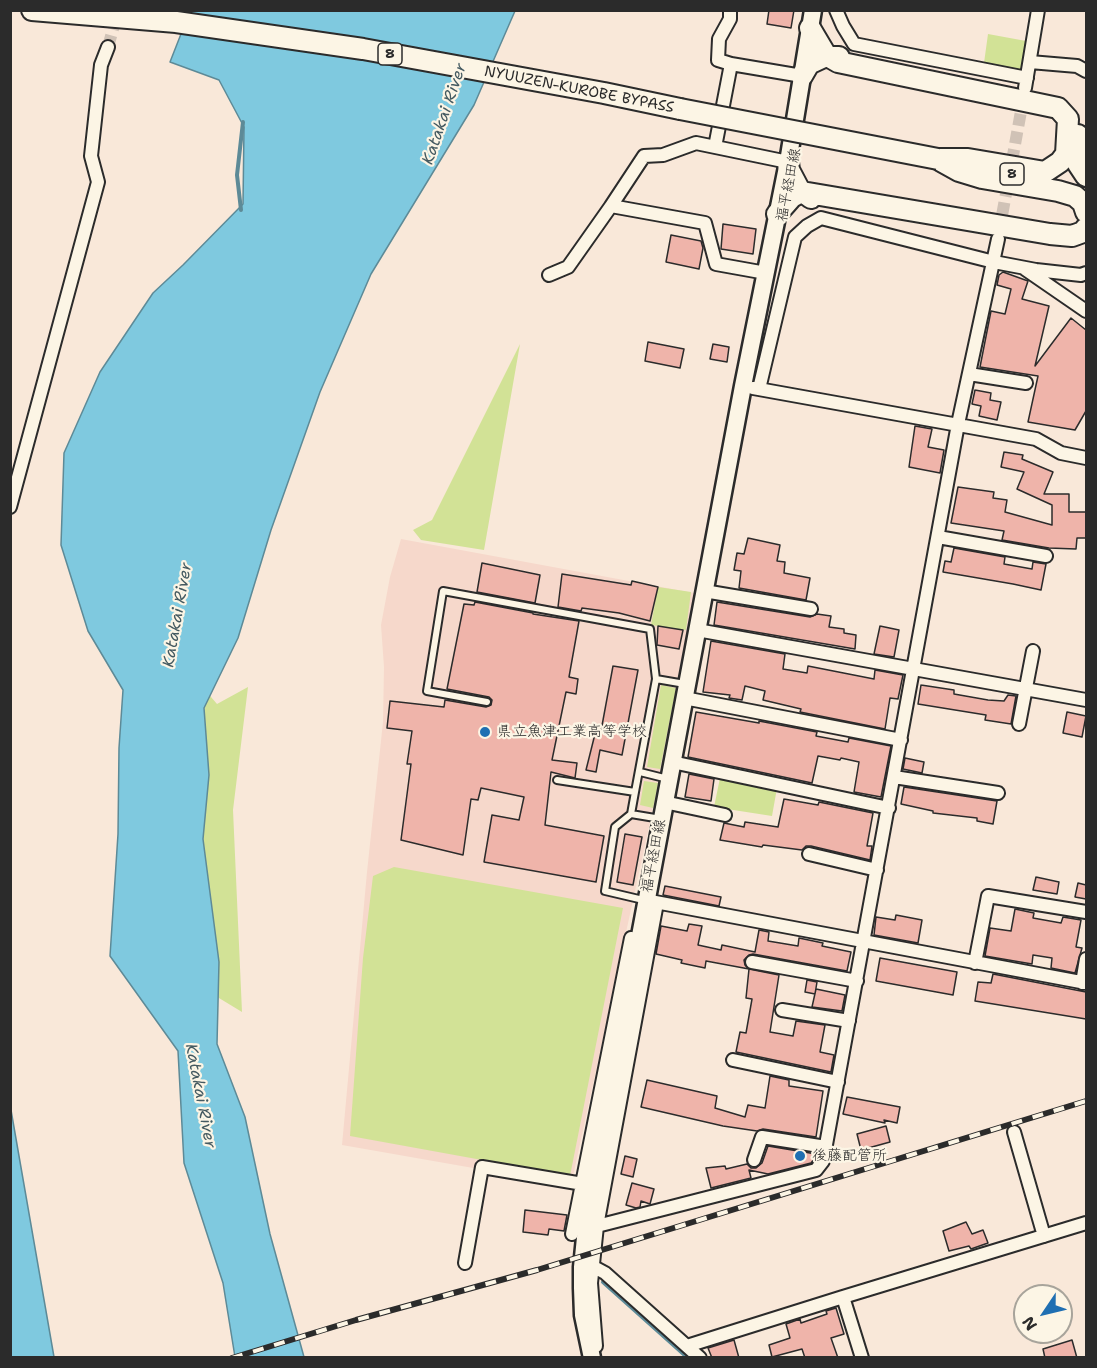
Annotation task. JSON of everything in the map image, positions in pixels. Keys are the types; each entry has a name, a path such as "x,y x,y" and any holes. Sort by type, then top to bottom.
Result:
{"highway":[{"name":"NYUUZEN-KUROBE BYPASS","path":"32,10 176,22 363,49 604,93 1086,189"},
{"path":"816,24 821,66"},
{"path":"821,66 1058,108 1068,119 1066,154 1060,162 1045,172 968,159 938,159"},
{"path":"821,66 1031,96 1070,108 1078,123 1078,164 1086,176"},
{"path":"938,159 959,171 982,178 1075,196 1083,203 1086,212"},
{"path":"796,192 1050,234 1072,236 1083,232 1086,228"},
{"path":"796,192 1067,243 1086,237"}],"main road":[{"name":"福平経田線","path":"749,357 796,192 821,66 816,24"},
{"name":"福平経田線","path":"594,1352 583,1315 582,1268 588,1209 648,901 664,802 704,591 751,387 749,357 766,273 796,192"}],"street":[{"path":"730,10 729,19 719,39 718,60 731,64 821,66"},
{"path":"836,10 854,44 1026,83 1038,10"},
{"path":"10,507 98,182 91,156 101,65 108,47"},
{"path":"1030,62 1077,66 1086,71"},
{"path":"715,147 731,64"},
{"path":"549,275 568,267 644,156 663,155 696,143 715,147 796,192"},
{"path":"611,206 705,223 716,264 766,273"},
{"path":"1086,273 1081,275 994,262 821,218 807,226 795,237 751,387 1036,439 1061,453 1086,458"},
{"path":"597,1226 816,1170 824,1161 958,424 998,239"},
{"path":"1023,267 1029,274 1086,310"},
{"path":"969,374 1026,384"},
{"path":"938,537 1046,556"},
{"path":"704,591 811,609"},
{"path":"697,630 1086,700"},
{"path":"1019,724 1033,651"},
{"path":"685,691 901,740"},
{"path":"672,762 889,808"},
{"path":"894,777 998,793"},
{"path":"664,802 725,815"},
{"path":"809,854 877,870"},
{"path":"975,963 988,896 1086,912"},
{"path":"648,901 1084,983 1086,959"},
{"path":"572,1234 648,901"},
{"path":"594,1352 592,1266 648,901"},
{"path":"752,962 856,981"},
{"path":"782,1010 849,1021"},
{"path":"734,1059 838,1082"},
{"path":"1014,1132 1044,1236"},
{"path":"754,1160 762,1137 826,1147"},
{"path":"465,1263 483,1167 583,1184"},
{"path":"687,1346 1086,1223"},
{"path":"592,1266 605,1273 700,1358"},
{"path":"843,1298 862,1358"}],"lane":[{"path":"487,702 427,692 443,591 650,628 656,679 631,814 615,827 605,891 648,901"},
{"path":"656,679 685,691"},
{"path":"640,772 669,779"},
{"path":"557,780 635,792"},
{"path":"631,814 661,819"}],"shaded area":[{"path":"401,539 694,593 650,822 572,1181 479,1169 342,1145 383,722 384,667 381,625 390,577"}],"green space":[{"path":"988,34 1026,41 1021,71 984,63"},
{"path":"520,344 484,550 421,540 413,530 432,520"},
{"path":"658,587 691,592 686,630 651,625"},
{"path":"194,677 217,704 248,687 233,810 242,1012 186,978"},
{"path":"661,685 676,688 660,769 647,767"},
{"path":"720,778 777,788 772,816 714,807"},
{"path":"644,781 658,783 653,808 640,805"},
{"path":"394,867 623,908 570,1176 350,1136 363,958 373,876"}],"water":[{"name":"Katakai River","path":"190,11 515,11 474,105 371,274 320,392 271,530 238,638 204,708 209,775 203,839 219,962 217,1044 245,1117 270,1234 304,1357 235,1357 223,1283 184,1163 178,1051 110,956 118,834 119,748 123,690 88,631 61,545 64,453 100,372 153,293 243,204 244,127 219,80 170,62"},
{"path":"11,1110 54,1357 11,1357"}],"building":[{"path":"769,10 794,10 791,28 767,24"},
{"path":"723,224 756,229 753,254 721,249"},
{"path":"671,235 701,241 703,248 699,269 666,262"},
{"path":"1003,272 1028,281 1022,299 1049,306 1035,366 1071,318 1086,330 1086,411 1075,430 1028,422 1038,376 980,367 991,311 1005,314 1011,289 997,285 999,275"},
{"path":"648,342 684,349 680,368 645,361"},
{"path":"713,344 729,347 727,362 710,359"},
{"path":"975,390 991,393 990,400 1001,402 997,420 979,416 981,406 972,404"},
{"path":"915,426 932,429 928,447 944,450 940,473 909,467"},
{"path":"1004,452 1023,455 1022,459 1053,472 1044,494 1069,494 1069,512 1086,512 1086,538 1077,538 1076,549 1049,548 1002,540 1004,531 951,523 958,487 994,492 993,498 1007,500 1005,512 1052,525 1052,505 1017,489 1024,472 1001,467"},
{"path":"748,538 780,545 777,561 785,562 784,573 810,578 806,600 739,588 741,571 734,570 737,553 744,554"},
{"path":"954,548 1005,557 1004,564 1032,569 1033,562 1046,564 1041,590 943,572 945,561 951,562"},
{"path":"482,563 540,575 535,603 477,592"},
{"path":"562,574 631,585 632,581 658,587 650,621 619,613 558,607"},
{"path":"475,602 579,621 569,677 578,679 576,694 566,692 552,760 577,763 575,778 551,772 545,825 604,836 596,882 484,862 492,815 519,820 524,797 481,788 478,800 471,799 463,855 401,840 411,764 407,764 412,731 387,728 390,701 444,707 445,700 486,707 491,705 492,700 489,697 447,689 464,604 474,605"},
{"path":"717,602 810,617 817,614 831,616 829,627 844,629 844,633 856,635 855,649 714,625"},
{"path":"658,626 683,630 679,649 657,645"},
{"path":"880,626 899,630 894,657 874,654"},
{"path":"711,641 785,654 783,669 807,673 808,666 874,679 875,670 903,675 898,699 890,698 885,729 800,712 801,709 763,700 765,691 745,686 742,700 729,698 730,695 703,692"},
{"path":"613,666 638,670 622,755 600,750 596,772 586,770 596,730 601,731"},
{"path":"921,685 954,690 954,694 988,700 1004,701 1008,695 1016,696 1011,724 985,720 986,715 918,704"},
{"path":"696,712 817,732 816,736 848,742 849,738 891,746 881,797 854,792 859,762 841,758 840,760 818,756 812,783 688,757"},
{"path":"1067,712 1086,716 1082,737 1063,733"},
{"path":"905,758 924,762 922,773 903,769"},
{"path":"689,774 714,779 711,801 685,797"},
{"path":"904,787 997,801 993,824 977,821 977,818 933,813 933,811 901,804"},
{"path":"784,799 818,805 819,802 873,813 867,846 872,846 870,860 811,846 806,846 802,850 763,845 762,847 720,840 724,823 744,827 745,822 778,827"},
{"path":"625,834 642,837 633,885 617,882"},
{"path":"1036,877 1059,882 1057,894 1033,890"},
{"path":"1078,883 1086,885 1086,899 1075,897"},
{"path":"665,886 721,897 719,906 663,895"},
{"path":"1015,909 1034,913 1033,918 1061,923 1063,917 1081,920 1076,947 1082,948 1075,973 1051,968 1052,958 1033,955 1032,964 985,956 990,928 1011,931"},
{"path":"896,915 922,920 918,943 874,935 876,917 895,920"},
{"path":"689,924 702,926 698,945 721,950 722,945 755,952 759,930 769,932 768,941 798,946 799,938 823,943 822,946 851,952 847,971 753,954 744,960 749,969 706,961 705,968 656,954 661,926 687,931"},
{"path":"880,958 957,972 953,995 876,981"},
{"path":"749,969 779,975 770,1032 793,1036 796,1021 825,1025 820,1052 834,1055 831,1072 736,1052 740,1032 746,1033 752,999 746,998"},
{"path":"993,974 1086,992 1086,1019 975,1001 978,982 991,983"},
{"path":"807,980 817,982 815,994 805,992"},
{"path":"816,989 845,995 842,1011 812,1007"},
{"path":"770,1076 789,1080 789,1086 823,1091 816,1137 723,1126 641,1107 647,1080 717,1096 715,1108 745,1117 748,1105 765,1108"},
{"path":"847,1097 900,1107 897,1123 884,1120 885,1123 843,1114"},
{"path":"886,1126 890,1142 861,1150 857,1134"},
{"path":"768,1146 816,1154 811,1163 768,1174 749,1170 751,1178 711,1188 706,1168 725,1166 726,1169 747,1164 751,1168 756,1168 762,1163"},
{"path":"625,1156 637,1159 633,1177 621,1174"},
{"path":"632,1183 654,1189 650,1204 641,1201 640,1207 636,1208 626,1205"},
{"path":"525,1210 567,1215 564,1231 549,1229 548,1235 523,1232"},
{"path":"966,1222 972,1234 983,1230 988,1243 971,1249 969,1246 949,1251 943,1231"},
{"path":"836,1308 844,1334 831,1338 838,1358 805,1358 802,1349 772,1357 769,1345 790,1338 786,1324 800,1319 801,1323 827,1314 826,1311"},
{"path":"734,1340 739,1358 712,1358 708,1348"},
{"path":"1059,1344 1073,1344 1077,1358 1045,1358 1043,1349"}],"waterway":[{"path":"241,210 237,175 243,122"},
{"path":"603,1282 688,1358"}],"tunnel":[{"path":"108,47 118,11"},
{"path":"999,232 1024,95"}],"railway":[{"path":"232,1358 356,1320 537,1270 1086,1101"}],"place":[{"name":"県立魚津工業高等学校","path":"485,732"},
{"name":"後藤配管所","path":"800,1156"}]}
